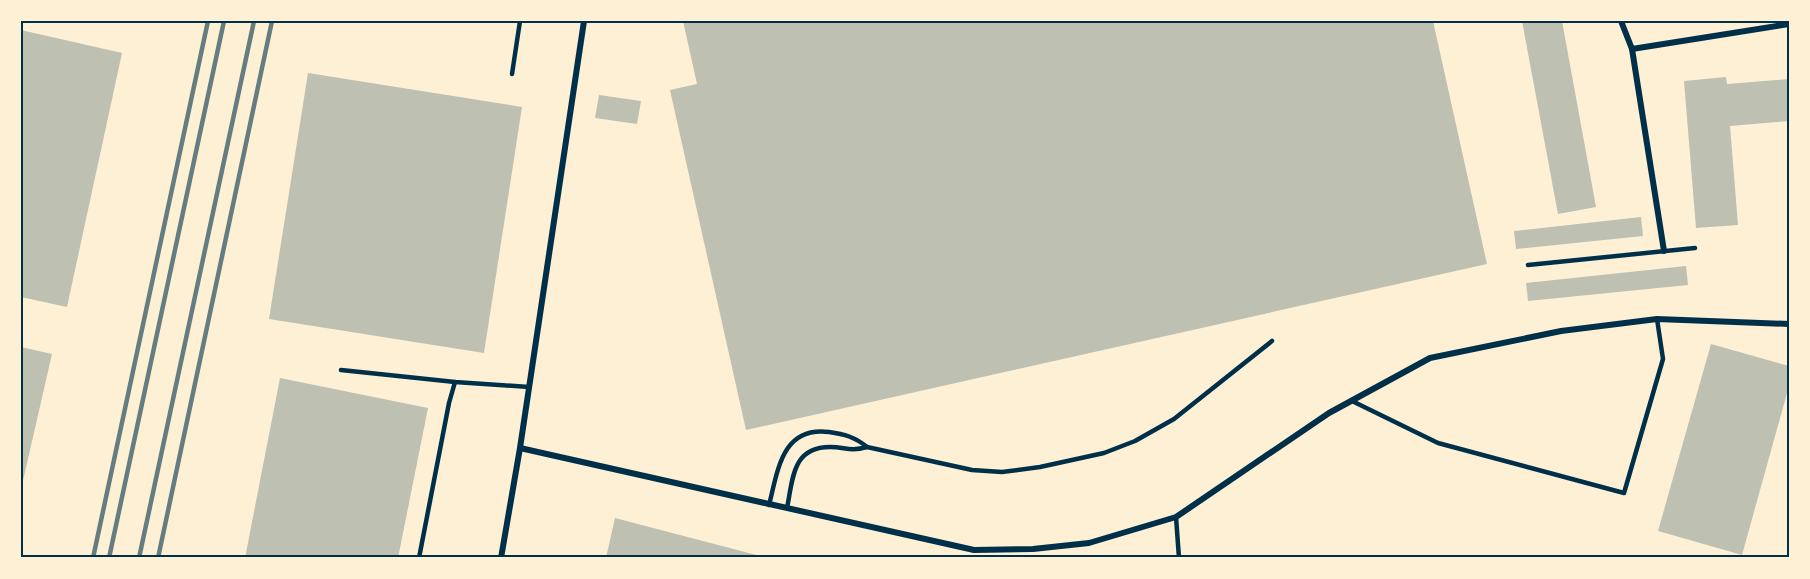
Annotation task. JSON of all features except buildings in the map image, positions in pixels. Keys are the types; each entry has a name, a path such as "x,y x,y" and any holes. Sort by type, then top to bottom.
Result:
{"street":[{"path":"501,558 520,448 584,21"},
{"path":"1621,21 1632,50 1664,251"},
{"path":"1632,50 1789,24"},
{"path":"520,448 974,550 1033,549 1089,543 1176,517 1329,413 1430,358 1561,331 1657,319 1789,324"}],"lane":[{"path":"512,74 520,21"},
{"path":"1528,265 1695,248"},
{"path":"1352,400 1438,443 1624,492 1663,359 1657,319"},
{"path":"769,504 780,460 788,446 796,439 820,431 857,439 867,447 972,470 1002,472 1104,453 1135,441 1174,419 1272,341"},
{"path":"341,370 529,387"},
{"path":"418,558 455,382"},
{"path":"787,508 795,470 808,451 833,447 852,451 867,447"},
{"path":"1176,517 1179,558"}],"railway":[{"path":"93,558 208,21"},
{"path":"109,558 224,21"},
{"path":"139,558 254,21"},
{"path":"158,558 272,21"}]}
